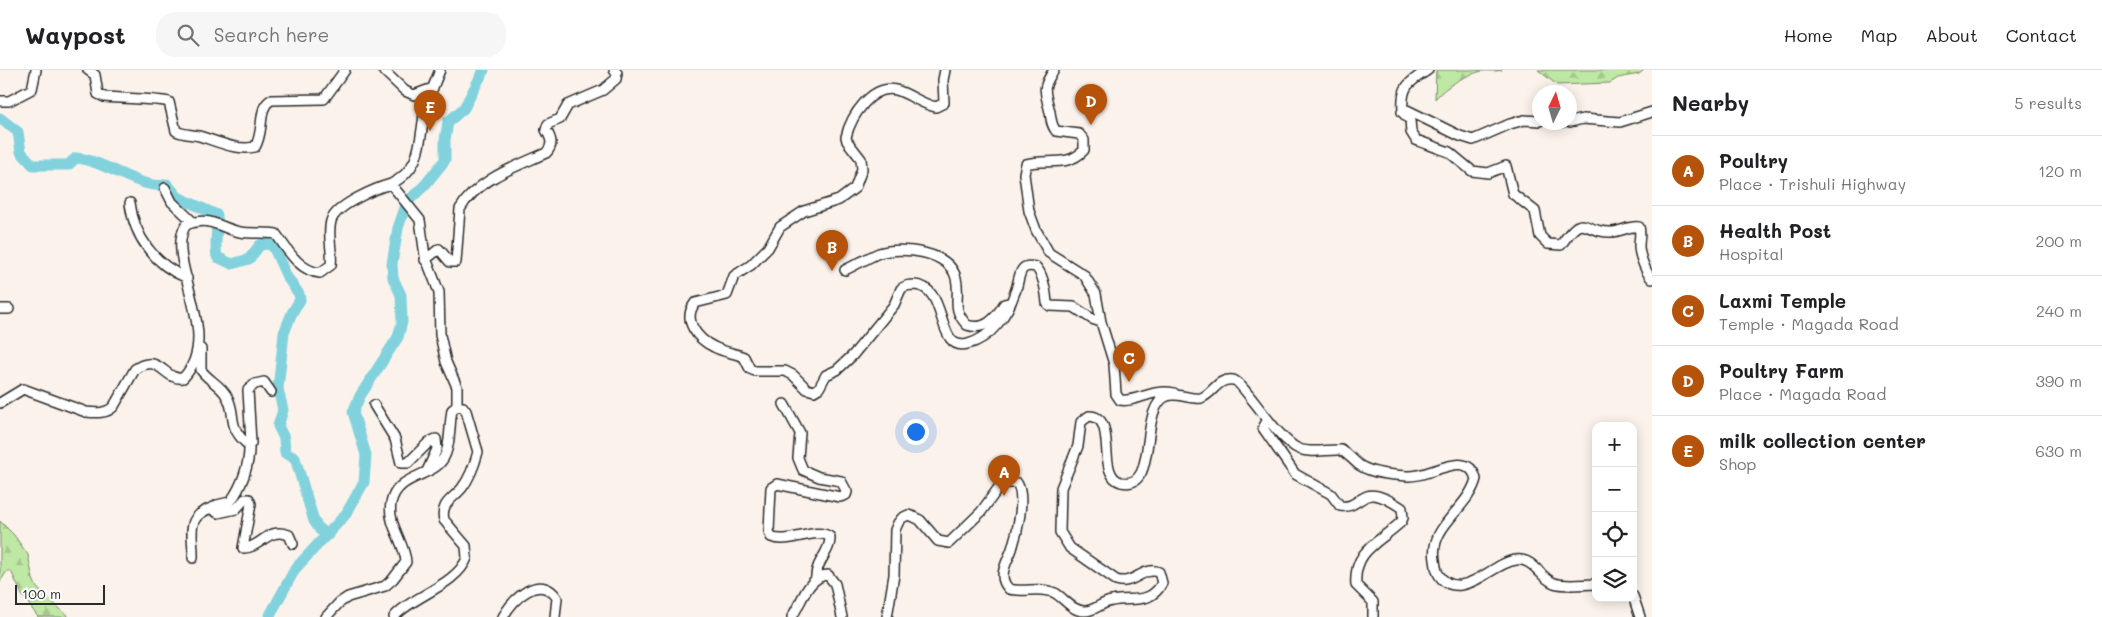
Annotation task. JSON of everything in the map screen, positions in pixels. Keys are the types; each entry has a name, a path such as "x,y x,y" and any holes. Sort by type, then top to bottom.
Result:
{"street":[{"path":"0,101 9,101 32,89 36,70"},
{"path":"88,70 95,75 98,94 169,102 176,130 182,134 197,135 219,144 255,148 262,132 262,108 265,103 271,100 324,99 345,70"},
{"path":"383,70 406,91 414,95 424,93 433,88"},
{"path":"249,444 235,432 225,393 216,381 202,370 201,348 183,264 182,234 186,225 193,222 218,224 242,232 276,234 301,265 307,270 320,273 331,265 330,232 334,217 344,207 362,196 391,184 407,174 416,158 421,140 425,111 440,70"},
{"path":"426,260 439,250 450,262 456,262 460,209 464,201 470,194 504,172 546,153 549,150 551,139 546,130 548,124 560,118 568,104 610,86 616,79 617,73 614,70"},
{"path":"946,70 943,80 944,103 936,107 917,101 896,90 877,91 872,94 859,110 846,136 847,141 861,159 862,169 855,188 839,200 804,211 780,226 768,248 752,265 734,276 727,295 695,303 690,311 690,323 693,329 714,347 744,357 750,368 755,371 785,371 793,375 807,389 814,391 819,388 826,375 837,370 853,355 894,305 903,287 922,286 930,291 941,311 948,334 953,342 959,345 972,342 1004,318 1022,270 1026,266 1036,267 1039,270 1045,287 1047,304 1050,306 1074,307 1092,319 1101,322"},
{"path":"1054,70 1048,78 1044,93 1052,126 1056,131 1080,134 1084,140 1084,150 1074,157 1060,162 1026,164 1024,174 1032,223 1049,253 1070,265 1089,282 1096,294 1101,322 1110,346 1116,394 1120,400 1131,400 1147,393 1163,391 1181,396"},
{"path":"1428,70 1406,86 1403,92 1404,116 1410,120 1411,132 1416,140 1449,152 1472,171 1488,173 1506,166 1513,194 1535,211 1540,236 1548,244 1561,245 1573,229 1579,225 1590,225 1612,232 1634,226 1639,227 1640,256 1645,261 1646,273 1652,279"},
{"path":"1404,110 1423,116 1460,136 1473,140 1510,124 1524,120 1532,120"},
{"path":"1577,120 1583,119 1620,122 1652,112"},
{"path":"391,184 420,220 426,260 439,292 440,336 446,362 457,387 457,406"},
{"path":"164,188 172,202 193,222"},
{"path":"130,203 134,220 152,256 187,278"},
{"path":"844,270 880,253 889,251 930,253 950,265 954,272 957,283 957,312 967,325 980,327 988,323 1004,304 1010,304"},
{"path":"0,403 23,389 86,412 105,412 114,406 135,368 141,365 153,364 175,378 184,378 191,368 199,344"},
{"path":"887,617 894,575 895,530 902,518 908,515 920,520 938,541 948,543 981,512 995,490 1006,482 1017,483 1019,486 1020,502 1016,532 1003,570 1002,578 1009,589 1048,591 1056,594 1082,612 1090,611 1112,600 1144,599 1156,592 1162,583 1160,572 1150,571 1133,580 1121,582 1099,570 1070,548 1060,532 1061,488 1078,446 1083,419 1092,416 1101,422 1105,431 1108,463 1112,476 1121,482 1132,481 1141,474 1144,468 1149,427 1154,411 1167,396 1201,398 1222,381 1238,381 1267,421 1297,448 1341,450 1358,464 1372,470 1411,477 1426,474 1450,465 1471,468 1476,479 1472,490 1452,514 1434,543 1437,572 1444,582 1452,585 1474,581 1504,564 1518,560 1528,562 1544,577 1557,584 1592,584"},
{"path":"193,558 190,536 193,522 197,516 214,507 230,502 237,492 248,462 249,444 252,439 249,428 248,390 255,384 264,382 271,392"},
{"path":"784,404 800,433 798,458 803,470 813,475 841,482 847,492 846,495 840,497 777,484 771,488 769,531 771,537 784,541 821,534 830,537 829,547 815,570 816,578"},
{"path":"374,405 395,439 401,463 408,463 429,442 436,439 437,450 427,471"},
{"path":"326,617 339,603 348,597 385,586 404,567 406,558 394,526 391,504 394,495 409,479 433,469 443,459 448,448 452,410 457,406"},
{"path":"394,617 404,607 421,598 454,574 467,558 466,546 444,520 443,516 445,505 462,488 478,452 466,411 457,406"},
{"path":"1267,421 1263,428 1267,436 1282,453 1295,474 1331,494 1340,506 1351,506 1367,496 1374,495 1402,508 1403,518 1401,522 1375,542 1356,566 1356,585 1373,602 1373,617"},
{"path":"214,507 214,512 218,513 236,509 245,499 250,501 243,548 250,548 265,536 280,534 289,535 293,544"},
{"path":"792,617 816,578 821,575 832,578 838,594 842,617"},
{"path":"504,617 520,596 537,587 548,588 557,598 555,617"},
{"path":"1635,602 1640,617"}],"green space":[{"path":"1436,70 1502,70 1482,71 1469,75 1450,85 1435,99"},
{"path":"1538,70 1644,70 1639,74 1618,78 1610,83 1557,85"},
{"path":"0,521 14,535 28,555 37,588 69,617 38,617 22,595 11,571 7,571 0,582"}],"waterway":[{"path":"269,617 295,569 346,514 364,482 366,455 353,412 360,396 398,337 402,322 401,295 393,278 392,264 398,228 407,202 425,185 445,160 445,140 448,122 464,108 484,70"},
{"path":"0,118 18,132 21,152 33,165 68,165 76,158 87,160 148,184 158,186 167,184 178,197 217,215 217,257 232,264 249,259 260,245 267,244 273,246 287,277 299,294 300,300 292,313 284,333 278,389 283,410 278,426 284,438 285,453 295,458 314,521 320,530 328,535"}],"place":[{"name":"Poultry Farm","path":"1091,125"},
{"name":"milk collection center","path":"430,131"},
{"name":"Health Post","path":"832,271"},
{"name":"Laxmi Temple","path":"1129,382"},
{"name":"Poultry","path":"1004,496"}]}
